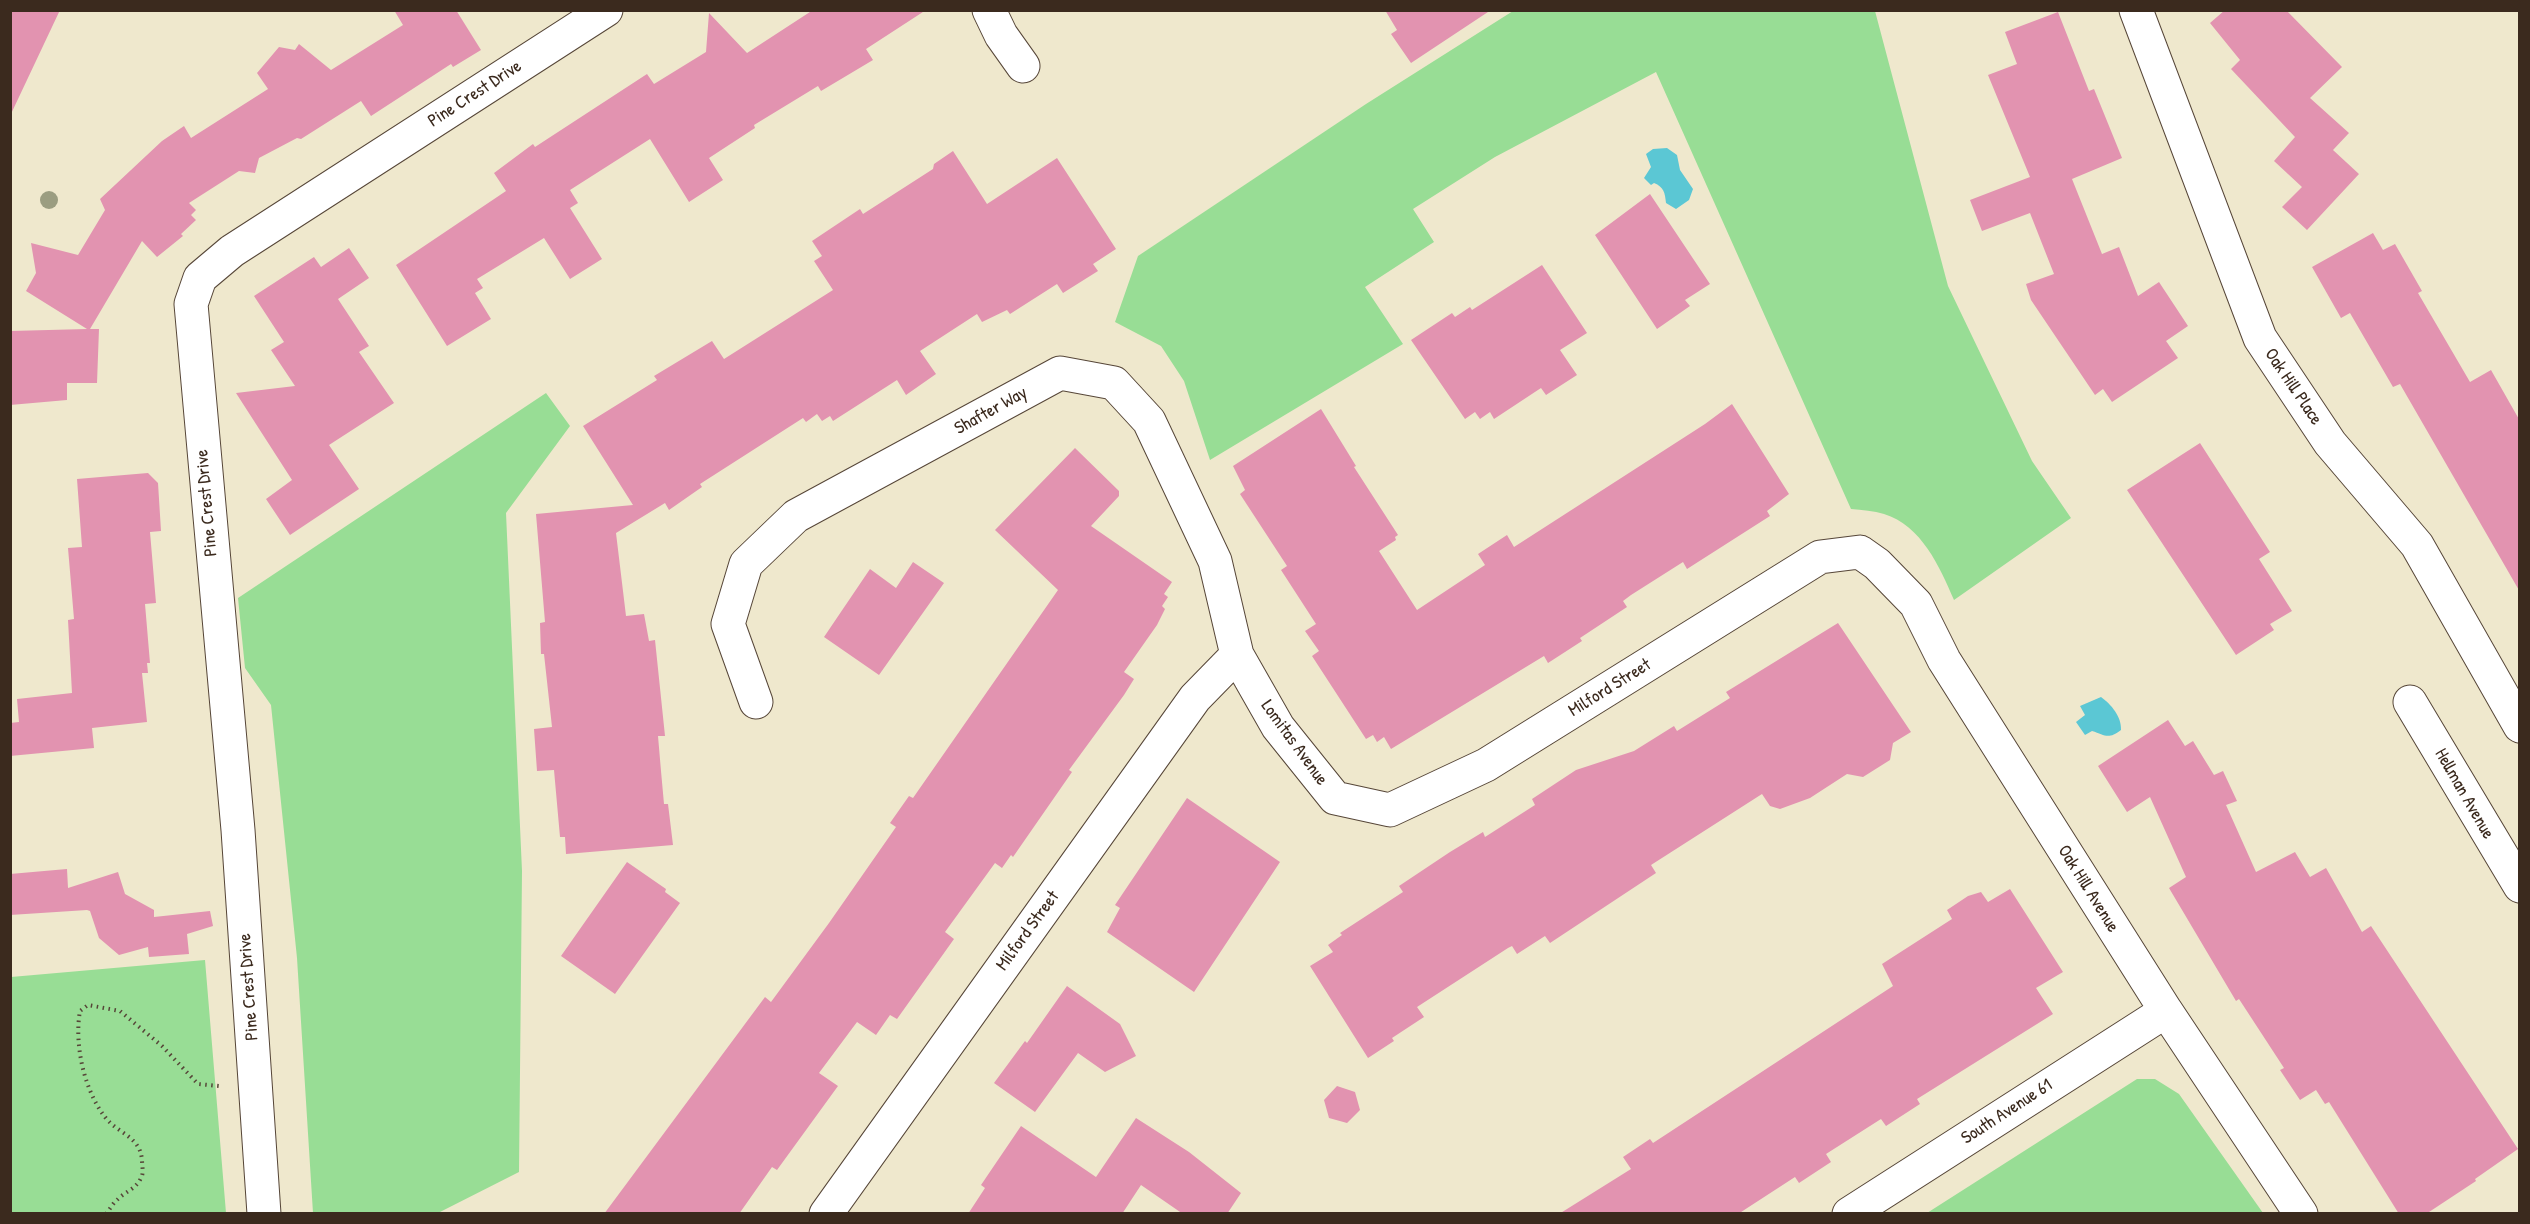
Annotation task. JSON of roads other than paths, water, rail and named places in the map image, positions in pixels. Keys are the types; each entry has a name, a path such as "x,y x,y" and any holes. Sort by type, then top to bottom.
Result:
{"street":[{"name":"Pine Crest Drive","path":"264,1214 238,830 192,339 191,304 200,278 231,251 606,10"},
{"path":"989,10 1000,35 1023,66"},
{"name":"Oak Hill Place","path":"2136,10 2260,338 2330,443 2417,545 2520,726"},
{"name":"Shafter Way","path":"756,702 728,624 746,564 796,516 1060,373 1114,383 1149,422 1215,561 1237,656"},
{"name":"Milford Street","path":"1335,798 1390,810 1486,765 1820,558 1860,552 1877,564"},
{"name":"Oak Hill Avenue","path":"1877,564 1916,604 1944,660 2166,1011 2301,1214"},
{"name":"Milford Street","path":"826,1214 1195,698 1237,656"},
{"name":"Lomitas Avenue","path":"1237,656 1278,727 1335,798"},
{"name":"Hellman Avenue","path":"2410,702 2520,886"},
{"name":"South Avenue 61","path":"1849,1214 2166,1011"}],"water":[{"path":"1667,148 1677,155 1680,170 1693,189 1689,200 1676,209 1666,203 1660,186 1654,183 1651,185 1644,178 1651,167 1646,154 1653,149"},
{"path":"2101,697 2115,711 2120,720 2121,730 2110,736 2092,731 2085,735 2076,722 2085,715 2080,706"}]}
